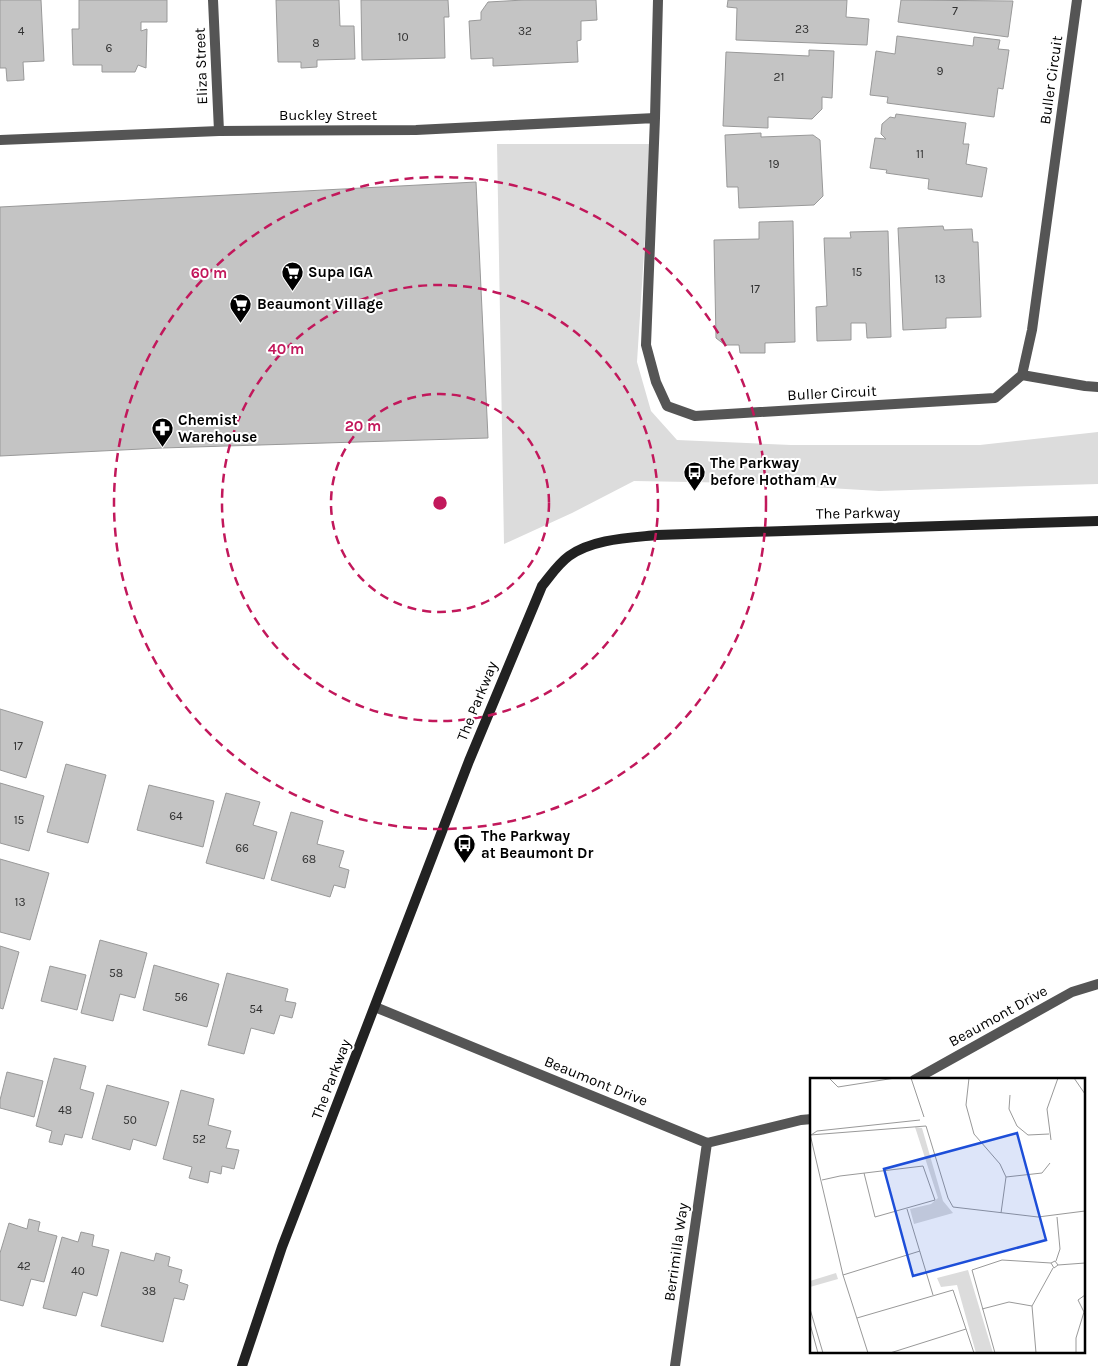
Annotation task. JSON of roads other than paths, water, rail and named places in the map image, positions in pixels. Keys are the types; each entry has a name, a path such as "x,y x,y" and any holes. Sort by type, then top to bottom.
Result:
{"street":[{"name":"Eliza Street","path":"213,0 219,131"},
{"name":"Buller Circuit","path":"658,0 646,345 656,382 667,406 695,416 995,398 1022,376 1032,330 1077,0"},
{"name":"Buckley Street","path":"0,140 219,131 416,130 655,118"},
{"path":"1022,376 1098,387"},
{"name":"The Parkway","path":"242,1366 282,1247 469,761 542,586 557,567 570,555 600,543 623,538 657,535 1098,521"},
{"name":"Beaumont Drive","path":"918,1078 1072,992 1098,984"},
{"name":"Beaumont Drive","path":"375,1007 707,1143"},
{"path":"707,1143 810,1119"},
{"name":"Berrimilla Way","path":"675,1366 707,1143"}],"place":[{"name":"Supa IGA","path":"292,291"},
{"name":"Beaumont Village","path":"241,323"},
{"name":"Chemist Warehouse","path":"162,448"},
{"name":"The Parkway before Hotham Av","path":"694,491"},
{"name":"The Parkway at Beaumont Dr","path":"465,864"}]}
